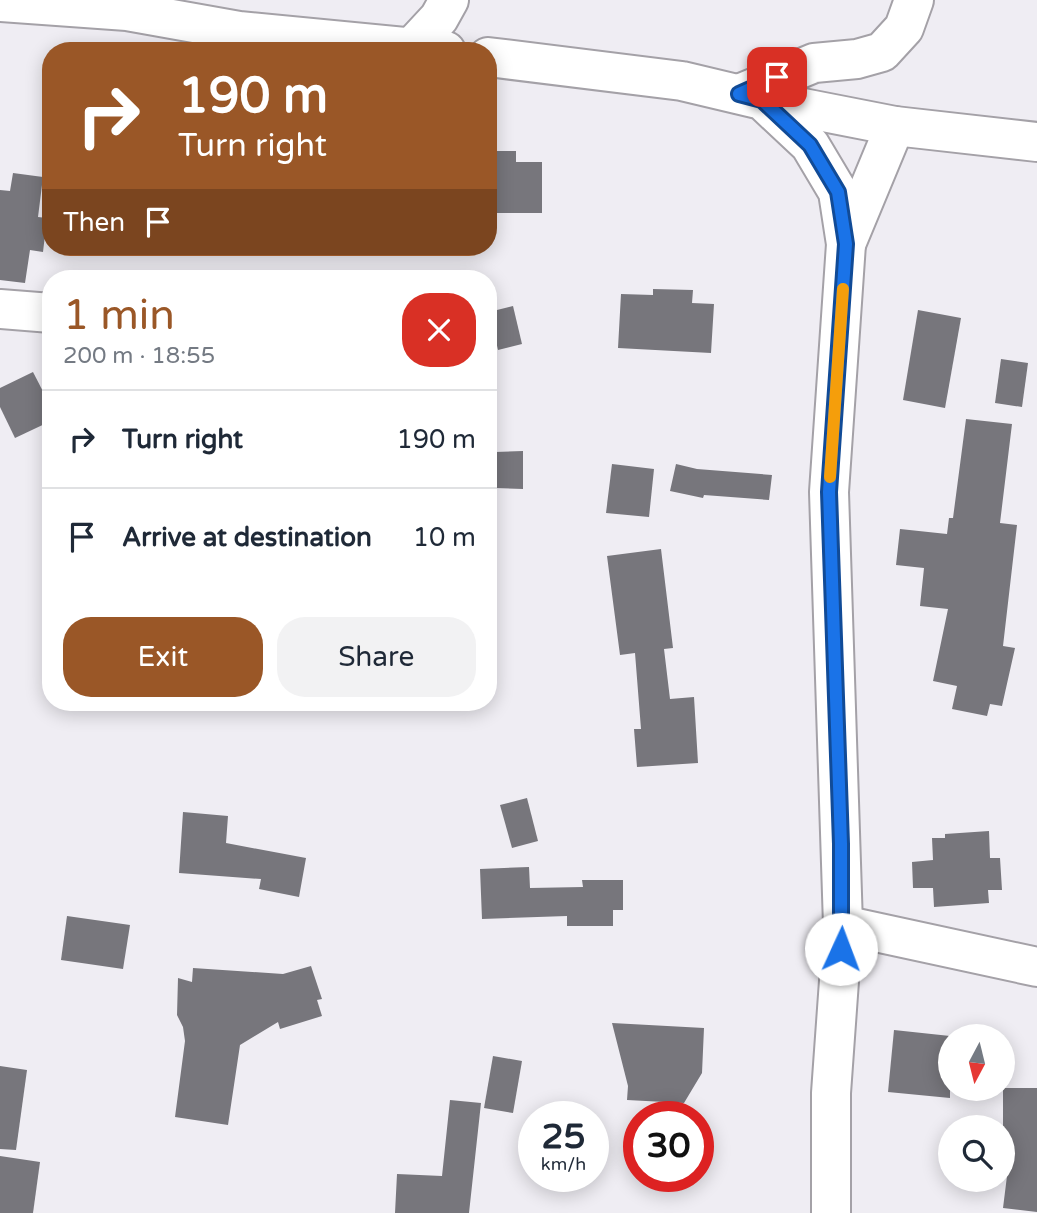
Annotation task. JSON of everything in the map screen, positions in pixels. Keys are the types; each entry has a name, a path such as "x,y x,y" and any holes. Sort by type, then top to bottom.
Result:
{"street":[{"path":"431,42 439,18 449,0"},
{"path":"750,97 814,63 857,59 882,52 904,28 914,0"},
{"path":"0,2 126,6 239,31 362,42"},
{"path":"497,58 682,81 895,126 1037,142"},
{"path":"750,97 810,145 838,192 846,244 829,492 843,925 831,1093 831,1213"},
{"path":"846,244 895,126"},
{"path":"0,309 42,312"},
{"path":"843,925 1037,967"}],"building":[{"path":"497,151 516,151 516,162 542,162 542,213 497,213"},
{"path":"13,173 42,177 38,217 42,217 42,252 30,250 25,283 0,280 0,190 10,191"},
{"path":"653,289 693,290 692,303 714,304 711,353 618,348 621,294 653,295"},
{"path":"513,306 522,344 498,350 497,310"},
{"path":"918,310 961,318 945,408 903,400"},
{"path":"1001,359 1028,363 1022,407 995,403"},
{"path":"33,372 42,390 42,425 15,438 0,407 0,388"},
{"path":"966,419 1012,424 1000,523 1017,525 1003,646 1015,648 1002,706 990,704 987,716 952,709 957,686 933,681 948,609 920,606 924,568 896,565 900,529 947,534 949,518 953,518"},
{"path":"523,451 523,489 497,488 497,452"},
{"path":"612,464 654,469 649,517 606,513"},
{"path":"676,464 697,469 772,475 769,500 704,495 703,498 670,491"},
{"path":"661,549 673,648 664,649 670,699 694,697 698,763 637,767 634,729 641,729 635,653 620,655 607,556"},
{"path":"527,798 538,841 512,848 500,805"},
{"path":"183,812 228,816 226,843 306,858 299,897 259,889 261,879 179,873"},
{"path":"989,831 990,858 1000,858 1002,890 988,890 989,903 934,907 933,888 913,888 912,862 933,860 932,838 945,838 945,834"},
{"path":"529,867 530,888 583,887 582,880 623,880 623,910 613,910 613,926 567,926 567,916 482,919 480,869"},
{"path":"67,916 130,925 123,969 61,960"},
{"path":"311,966 322,999 317,1000 322,1016 280,1029 278,1022 240,1045 228,1125 175,1117 185,1041 183,1027 177,1015 178,978 192,982 193,968 283,974"},
{"path":"612,1023 704,1028 702,1073 685,1101 627,1100 628,1086"},
{"path":"894,1030 938,1035 938,1097 888,1092"},
{"path":"493,1056 522,1061 513,1113 484,1108"},
{"path":"0,1066 27,1070 16,1150 0,1149"},
{"path":"1015,1088 1037,1088 1037,1212 1003,1208 1005,1192 1015,1192 1015,1115 1003,1115 1003,1101 1015,1101"},
{"path":"450,1100 481,1103 469,1213 395,1213 397,1174 442,1176"},
{"path":"0,1156 40,1162 33,1213 0,1213"}],"slow traffic":[{"path":"830,477 843,289"}],"route":[{"path":"777,77 739,94 762,100 810,145 838,192 846,244 829,492 841,844 841,949"}]}
